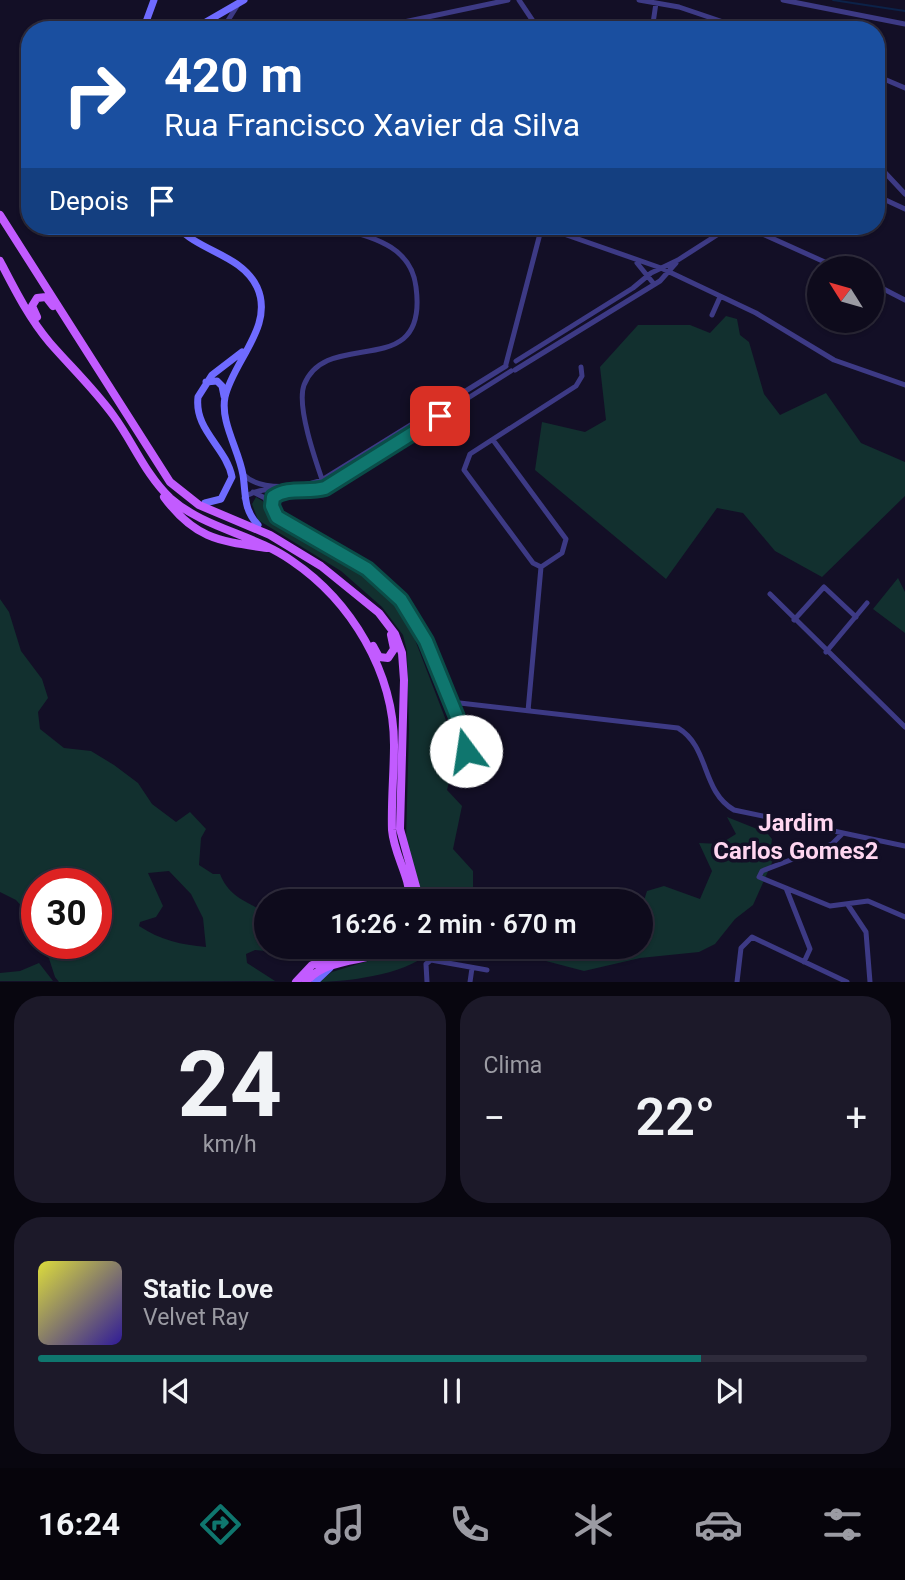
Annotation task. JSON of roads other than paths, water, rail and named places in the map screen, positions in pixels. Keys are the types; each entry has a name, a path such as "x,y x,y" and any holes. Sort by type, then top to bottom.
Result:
{"main road":[{"path":"146,21 154,0"},
{"path":"208,21 241,2"},
{"path":"0,215 117,401 170,477 205,503 258,525 303,549 384,625 394,640 391,656 379,657 353,614 327,583 300,561 205,521 177,503 157,483"},
{"path":"187,235 235,262 256,284 261,316 233,372 224,400"},
{"path":"0,261 37,327 109,410 181,517 214,539 278,551 333,595 361,634 379,671 390,707 394,743 393,833 409,889"},
{"path":"117,401 106,389 48,299 37,298 32,309 44,329 114,409 157,478 205,521"},
{"path":"205,503 221,499 232,477 199,416 198,397 206,382 246,349"},
{"path":"206,382 213,380 219,383 243,474 247,510 258,525"},
{"path":"128,417 164,475 188,498 285,543 321,566 379,612 400,645 404,680 400,829 417,889"},
{"path":"296,982 312,965 333,959"},
{"path":"306,982 316,972 362,959"},
{"path":"315,981 334,965"}],"street":[{"path":"409,21 508,0"},
{"path":"519,0 533,21"},
{"path":"641,0 679,6 722,21"},
{"path":"783,0 905,24"},
{"path":"228,21 241,2"},
{"path":"653,21 656,3"},
{"path":"885,79 905,88"},
{"path":"895,83 905,79"},
{"path":"885,173 905,194"},
{"path":"885,200 905,209"},
{"path":"325,488 302,402 308,378 322,363 336,356 391,348 401,342 412,328 417,307 413,271 400,253 378,240 362,235"},
{"path":"506,365 540,235"},
{"path":"566,235 660,268 667,274 775,323 834,360 905,385"},
{"path":"243,474 270,491 322,480 715,235"},
{"path":"765,235 811,256"},
{"path":"244,498 253,492 313,492 325,488 654,284 667,274 678,260"},
{"path":"634,261 654,284"},
{"path":"884,289 905,299"},
{"path":"712,315 720,297"},
{"path":"512,341 515,360 513,371"},
{"path":"526,354 530,360"},
{"path":"506,365 513,371"},
{"path":"541,567 533,563 464,470 467,457 576,386 582,376 581,367"},
{"path":"493,440 565,539 562,553 541,567"},
{"path":"270,491 277,517"},
{"path":"253,492 263,495 270,512 277,517 358,563 393,591 421,630 451,702 466,747 460,785"},
{"path":"528,711 541,567"},
{"path":"793,620 824,587 856,617"},
{"path":"770,594 793,620 905,727"},
{"path":"826,652 867,603"},
{"path":"451,702 678,729 694,743 709,782 721,801 734,810 761,818 905,846"},
{"path":"842,834 832,844 762,871 760,879 830,906 868,901 905,917"},
{"path":"786,888 810,949 803,962"},
{"path":"848,905 866,933 870,982"},
{"path":"737,982 741,948 747,939 758,938 847,982"},
{"path":"427,982 427,962 487,970"},
{"path":"470,982 472,968"}],"waterway":[{"path":"833,0 905,11"}],"district":[{"name":"Jardim Carlos Gomes2","path":"796,837"}]}
